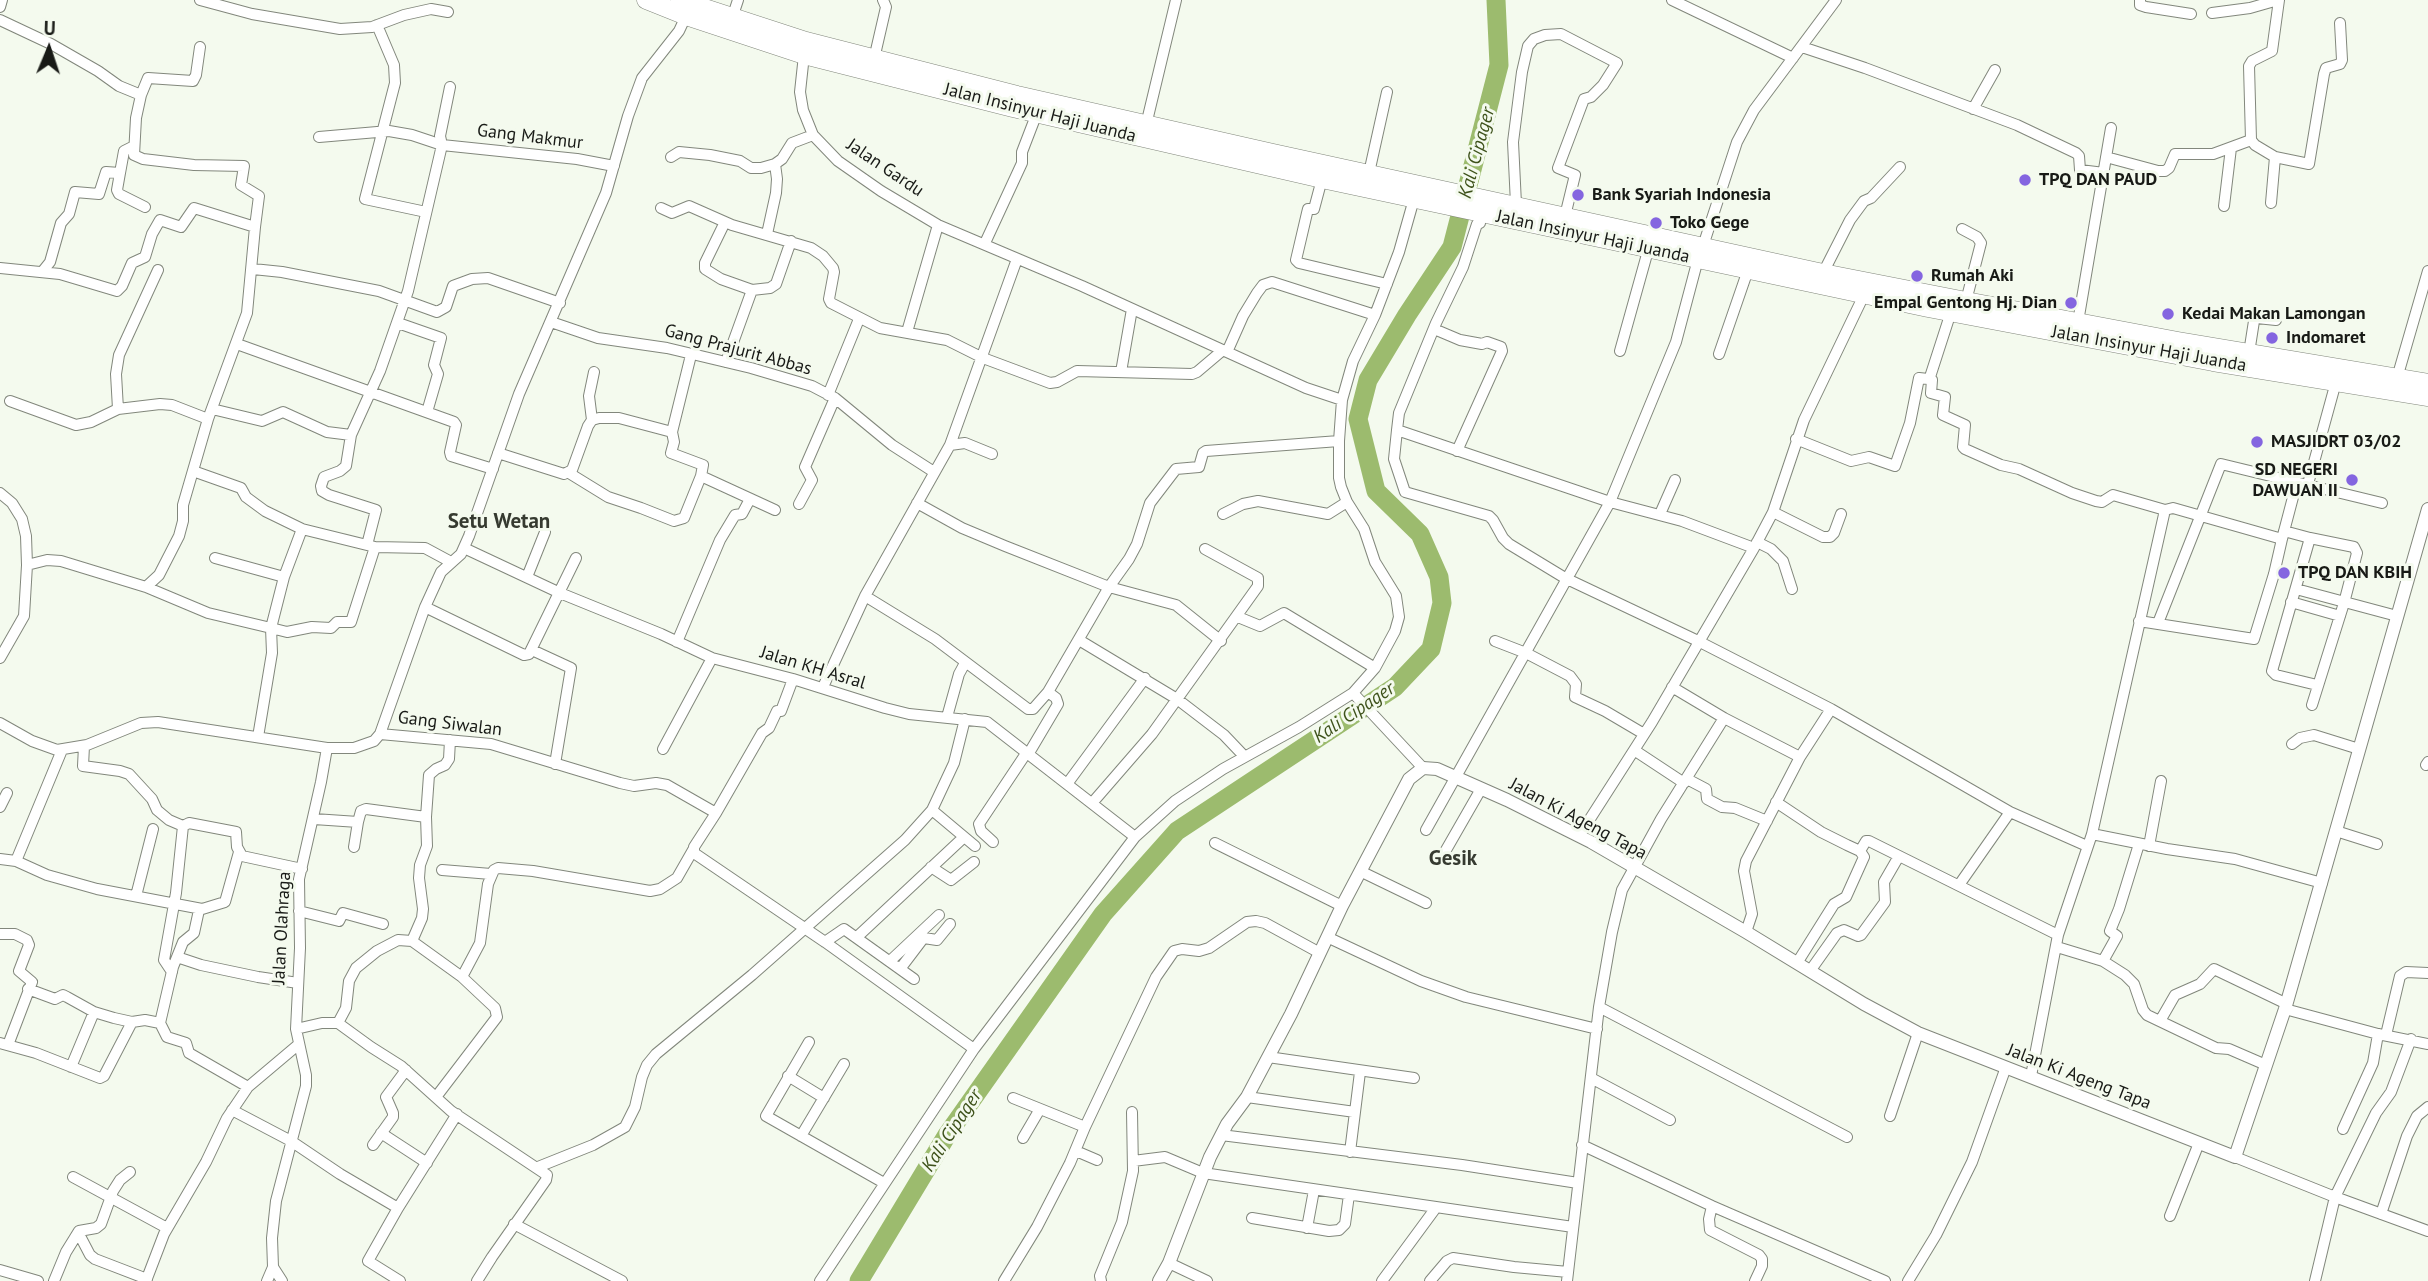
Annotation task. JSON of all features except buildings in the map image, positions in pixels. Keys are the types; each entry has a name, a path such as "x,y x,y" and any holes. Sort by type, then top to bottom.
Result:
{"highway":[{"name":"Jalan Insinyur Haji Juanda","path":"646,0 732,18 874,59 1015,101 1037,113 1272,159 1368,173 1442,197 1486,215 1649,247 1700,252 1823,273 2078,322 2177,348"},
{"name":"Jalan Insinyur Haji Juanda","path":"683,8 804,55 1015,101 1146,125 1272,159 1322,179 1415,199 1442,197"},
{"name":"Jalan Insinyur Haji Juanda","path":"1486,215 1516,204 1700,252 1748,270 1864,295 1951,312 2177,348 2336,382 2428,397"},
{"name":"Jalan Insinyur Haji Juanda","path":"2214,355 2249,353 2428,383"}],"street":[{"path":"0,7 2,0"},
{"path":"200,0 241,12 310,25 358,29 431,9 448,12"},
{"path":"241,12 245,0"},
{"path":"732,18 738,0"},
{"path":"874,59 886,7 883,0"},
{"path":"1146,125 1176,0"},
{"path":"1672,0 1793,58"},
{"path":"1426,830 1609,502 1676,342 1700,252 1737,142 1754,110 1836,0"},
{"path":"2140,0 2140,5 2146,7 2190,14"},
{"path":"2212,13 2250,8 2278,0 2272,51 2252,61 2249,66 2252,141 2275,157 2309,164 2324,74 2326,68 2340,64 2342,60 2340,23"},
{"path":"0,723 46,747 62,750 84,746 149,722 186,725 327,748 365,745 374,741 380,734 425,607 442,572 464,548 519,394 606,194 642,78 679,31 683,8"},
{"path":"0,20 64,51 119,86 141,95"},
{"path":"374,26 394,65 395,83 365,198 426,212"},
{"path":"1516,204 1513,142 1528,46 1534,39 1561,34 1617,64 1603,85 1591,97 1584,99 1558,168 1576,174 1565,216"},
{"path":"146,587 159,575 179,537 183,505 210,414 247,313 253,269 259,195 241,185 244,166 194,165 141,159 134,155 145,80 192,81 196,75 200,47"},
{"path":"1802,47 1865,68 2040,135 2065,150 2076,153 2079,156 2080,170 2104,173"},
{"name":"Jalan Gardu","path":"804,55 800,92 803,110 813,135 855,174 938,225 985,243 1306,388 1342,400"},
{"path":"1973,109 1995,70"},
{"path":"27,565 61,561 146,587 208,613 287,632 312,627 332,628 336,622 352,622 371,546 376,510 325,493 321,486 324,477 346,466 351,449 351,435 398,323 442,145 440,136 450,87"},
{"path":"1368,173 1387,92"},
{"path":"985,243 1022,163 1022,152 1037,113"},
{"path":"2078,322 2111,128"},
{"name":"Gang Makmur","path":"319,138 382,131 412,135 442,145 577,159 614,166"},
{"path":"671,157 679,152 740,161 751,168 775,164 792,144 813,135"},
{"path":"2106,157 2165,171 2175,154 2213,154 2252,141"},
{"path":"134,146 125,150 117,193 145,206"},
{"path":"2224,206 2231,148"},
{"path":"2271,203 2275,157"},
{"path":"767,234 777,179 775,164"},
{"path":"1823,273 1839,237 1864,201 1871,198 1900,167"},
{"path":"42,272 50,262 61,223 69,214 76,191 99,194 105,173 120,173"},
{"path":"1322,179 1314,208 1308,209 1296,260 1299,263 1387,284"},
{"path":"821,1281 974,1049 1135,837 1174,801 1244,756 1354,695 1375,668 1398,621 1397,601 1391,586 1374,562 1361,522 1347,502 1339,478 1342,400 1353,361 1387,284 1415,199"},
{"path":"661,208 672,213 689,206 725,222 811,248 831,264 834,272 829,299 831,303 859,319 880,328 947,340 983,358 1054,383 1074,371 1192,374 1225,351 1257,293 1263,285 1272,282 1375,315"},
{"path":"0,268 73,277 117,290 122,286 132,263 145,257 160,220 181,227 194,208 255,227"},
{"path":"1486,215 1477,224 1463,267 1399,413 1393,456 1404,491 1489,516 1509,544 1565,578 1698,641 1831,709 2010,812 2087,846"},
{"path":"725,222 704,266 721,279 752,290 770,288 776,284 791,241"},
{"path":"908,332 938,225"},
{"path":"1962,229 1978,237 1981,243 1966,301"},
{"path":"1620,351 1649,247"},
{"path":"823,687 865,596 950,445 1017,259"},
{"path":"253,269 360,287 437,312 443,310 453,286 472,279 488,278 560,303"},
{"path":"118,409 116,374 119,355 158,270"},
{"path":"1719,354 1748,270"},
{"path":"2397,378 2428,271"},
{"path":"726,362 752,290"},
{"path":"1579,836 1644,734 1756,545 1773,512 1796,439 1864,295"},
{"path":"1121,372 1132,309"},
{"path":"1928,379 1951,312"},
{"path":"2249,353 2254,321 2257,318 2276,320"},
{"path":"799,504 812,480 805,467 859,319"},
{"name":"Gang Prajurit Abbas","path":"551,322 598,338 656,346 812,386 831,396 892,445 934,472"},
{"path":"398,323 441,338 434,365 438,374 428,412"},
{"path":"1434,329 1460,340 1482,344 1487,342 1500,347 1502,351 1457,451"},
{"path":"237,344 456,423 451,456 493,470"},
{"path":"498,453 569,473 608,497 674,522 684,518 703,465 671,453 674,442 672,432 691,355"},
{"path":"592,420 589,396 594,372"},
{"path":"1796,439 1851,461 1869,457 1895,466 1910,424 1919,378 1928,379 1932,380 1931,393 1945,398 1942,414 1965,425 1963,448 2098,501 2113,495 2165,510 2173,508 2283,535 2310,538 2356,549 2344,603 2312,705"},
{"path":"2139,621 2254,638 2283,535 2336,382"},
{"path":"10,401 75,425 91,422 118,409 166,404 210,414 262,421 283,412 327,432 351,435"},
{"path":"569,473 592,420 619,418 672,432"},
{"path":"1397,430 1609,502 1660,514 1771,549 1783,561 1792,589"},
{"path":"865,596 934,639 1028,709 1033,709 1048,692 1137,544 1150,503 1176,469 1199,467 1206,451 1339,442"},
{"path":"950,445 965,443 992,454"},
{"path":"2158,623 2200,514 2223,464 2382,503"},
{"path":"193,471 241,488 246,497 265,511 302,529 371,546 425,548 451,562"},
{"path":"701,476 775,510"},
{"path":"1660,514 1675,480"},
{"path":"0,493 12,503 22,519 26,536 27,565 26,607 13,638 0,659"},
{"path":"677,642 720,540 735,515 742,514 750,499"},
{"path":"1223,514 1243,504 1258,501 1328,514 1347,502"},
{"path":"918,503 981,537 1110,587 1176,605 1221,641"},
{"path":"2031,1076 2058,935 2092,834 2165,510"},
{"path":"1773,512 1823,537 1834,534 1842,514"},
{"path":"2242,1160 2266,1065 2291,1009 2322,883 2341,832 2359,749 2427,516"},
{"path":"258,737 272,653 271,628 284,578 302,529"},
{"path":"527,578 545,532"},
{"path":"2310,538 2272,671 2276,675 2317,685"},
{"name":"Jalan KH Asral","path":"464,548 560,593 712,658 823,687 885,708 987,722 1135,837"},
{"path":"1093,802 1152,734 1258,586 1258,578 1205,549"},
{"path":"215,558 284,578"},
{"path":"425,607 524,655 529,654 576,558"},
{"path":"2296,589 2397,616"},
{"path":"2291,602 2340,616"},
{"path":"1238,617 1260,626 1284,613 1375,668"},
{"path":"0,632 13,638"},
{"path":"1079,640 1177,699 1224,735 1244,756"},
{"path":"1494,641 1527,653 1574,679 1576,697 1644,734"},
{"path":"532,650 568,664 571,668 555,764"},
{"path":"663,749 712,658"},
{"path":"947,717 959,674 965,663"},
{"path":"1067,785 1145,678"},
{"path":"442,870 491,874 498,869 533,871 650,891 660,889 677,878 762,733 769,728 776,712 781,711 793,679"},
{"path":"1672,687 1724,718 1800,757"},
{"path":"993,842 981,831 979,824 1058,704 1056,698 1048,692"},
{"path":"1159,1281 1170,1263 1203,1174 1221,1135 1247,1097 1409,779 1423,768 1354,695"},
{"path":"1746,932 1752,914 1744,871 1746,861 1800,757 1831,709"},
{"path":"1430,1281 1447,1261 1453,1258 1568,1276 1599,1007 1618,904 1623,887 1661,820 1724,718"},
{"path":"538,1167 593,1145 625,1127 635,1107 647,1065 656,1054 905,840 932,810 954,763 965,719"},
{"name":"Gang Siwalan","path":"380,734 491,744 620,783 634,786 656,783 667,785 716,813"},
{"path":"2292,744 2300,738 2314,735 2359,749"},
{"path":"412,941 424,909 419,878 420,865 427,846 429,775 449,760 450,740"},
{"path":"84,746 83,766 128,774 152,799 157,810 169,820 183,826"},
{"name":"Jalan Olahraga","path":"273,1267 272,1238 276,1201 306,1086 305,1062 296,1029 298,890 327,748"},
{"path":"16,861 62,750"},
{"path":"1634,750 1685,781 1706,789 1707,799 1722,807 1735,808 1767,821"},
{"name":"Jalan Ki Ageng Tapa","path":"1423,768 1437,769 1579,836 1918,1033 2428,1231"},
{"path":"2103,961 2117,936 2110,930 2144,845 2161,780"},
{"path":"1446,850 1481,789"},
{"path":"0,807 7,793"},
{"path":"1776,802 1821,832 1860,851 1864,857 1846,897 1834,904 1797,963"},
{"path":"354,847 361,811 366,808 426,817"},
{"path":"932,810 975,846"},
{"path":"1959,885 2010,812"},
{"path":"314,819 358,822"},
{"path":"183,826 189,822 236,832 239,852 225,902 197,912 194,935 184,941 177,957 160,1023 167,1037 186,1043 189,1053 248,1087"},
{"path":"172,972 164,960 175,903 183,826"},
{"path":"136,896 153,829"},
{"path":"2341,832 2377,844"},
{"path":"2092,834 2235,859 2322,883"},
{"path":"856,937 964,837"},
{"path":"1860,851 1866,841 1869,841 2058,935"},
{"path":"1215,843 1342,906"},
{"path":"693,850 717,870 825,942 974,1049"},
{"path":"239,852 250,858 302,869"},
{"path":"1823,919 1840,931 1861,935 1885,902 1884,882 1899,856"},
{"path":"0,859 16,861 47,875 97,889 202,909"},
{"path":"931,867 951,880 974,862"},
{"path":"1362,872 1426,903"},
{"path":"462,977 480,943 491,874"},
{"path":"299,911 339,921 344,913 383,924"},
{"path":"890,961 939,915"},
{"path":"1004,1281 1037,1227 1076,1151 1156,977 1174,951 1199,951 1209,948 1247,922 1256,921 1265,923 1320,953"},
{"path":"937,940 950,924"},
{"path":"825,942 844,929 915,979"},
{"path":"923,929 937,940"},
{"path":"1810,971 1840,931"},
{"path":"0,934 15,934 29,943 19,970 32,981 4,1044 71,1067 94,1078 104,1076 132,1022"},
{"path":"1327,937 1421,981 1466,997 1597,1029"},
{"path":"900,969 924,938 937,940"},
{"path":"338,1023 346,1007 349,981 356,968 377,951 398,940 412,941 462,977 495,1008 497,1017 436,1097"},
{"path":"2057,947 2103,961 2130,979 2136,988 2144,1013 2208,1044 2229,1049 2266,1065"},
{"path":"177,957 201,965 298,983"},
{"path":"2160,1021 2175,995 2200,984 2214,969 2291,1009 2382,1035 2428,1044"},
{"path":"2343,1129 2373,1063 2400,976 2406,972 2428,973"},
{"path":"28,989 55,999 63,995 94,1012 132,1022 145,1020 160,1023"},
{"path":"1599,1007 1847,1137"},
{"path":"71,1067 94,1012"},
{"path":"296,1029 322,1023 338,1023 406,1070 457,1114 547,1175 480,1280"},
{"path":"1890,1116 1918,1033"},
{"path":"2315,1281 2335,1197 2376,1113 2391,1092 2411,1040"},
{"path":"809,1042 766,1116 884,1184"},
{"path":"79,1234 94,1259 146,1280 167,1228 206,1162 232,1110 248,1087 299,1044"},
{"path":"1268,1057 1414,1078"},
{"path":"801,1136 844,1064"},
{"path":"1908,1281 1936,1235 1972,1162 2006,1067"},
{"path":"373,1144 393,1113 386,1097 406,1070"},
{"path":"1350,1152 1360,1072"},
{"path":"788,1076 824,1098"},
{"path":"1591,1078 1670,1120"},
{"path":"1247,1097 1355,1112"},
{"path":"1013,1098 1085,1127"},
{"path":"2381,1214 2407,1136 2417,1116 2428,1107"},
{"path":"1023,1138 1040,1109"},
{"path":"232,1110 291,1141 398,1208"},
{"path":"1101,1281 1100,1276 1122,1222 1133,1161 1132,1112"},
{"path":"400,1281 368,1261 457,1114"},
{"path":"381,1133 427,1163"},
{"path":"1221,1135 1462,1165 1578,1183"},
{"path":"2170,1216 2199,1143"},
{"path":"1582,1145 1712,1206 1885,1281"},
{"path":"1076,1151 1097,1160"},
{"path":"1133,1161 1157,1157 1203,1174 1573,1227"},
{"path":"54,1281 66,1252 81,1230 99,1226 120,1180 130,1172"},
{"path":"73,1177 167,1228"},
{"path":"1307,1228 1314,1190"},
{"path":"1252,1219 1329,1231 1343,1228 1349,1195"},
{"path":"1712,1206 1710,1230 1762,1259 1762,1266 1755,1281"},
{"path":"1382,1281 1435,1209"},
{"path":"514,1224 622,1281"},
{"path":"1170,1263 1207,1281"},
{"path":"267,1281 273,1267"},
{"path":"273,1267 282,1281"},
{"path":"0,1270 38,1281"}],"waterway":[{"name":"Kali Cipager","path":"859,1281 947,1135 1103,914 1177,831 1395,687 1431,649 1442,603 1439,577 1420,534 1376,491 1358,419 1368,380 1452,247 1499,65 1496,0"}],"place":[{"name":"TPQ DAN PAUD","path":"2025,180"},
{"name":"Bank Syariah Indonesia","path":"1578,195"},
{"name":"Toko Gege","path":"1656,223"},
{"name":"Rumah Aki","path":"1917,276"},
{"name":"Empal Gentong Hj. Dian","path":"2071,303"},
{"name":"Kedai Makan Lamongan","path":"2168,314"},
{"name":"Indomaret","path":"2272,338"},
{"name":"MASJIDRT 03/02","path":"2257,442"},
{"name":"SD NEGERI DAWUAN II","path":"2352,480"},
{"name":"TPQ DAN KBIH","path":"2284,573"}],"district":[{"name":"Setu Wetan","path":"499,522"},
{"name":"Gesik","path":"1453,859"}]}
